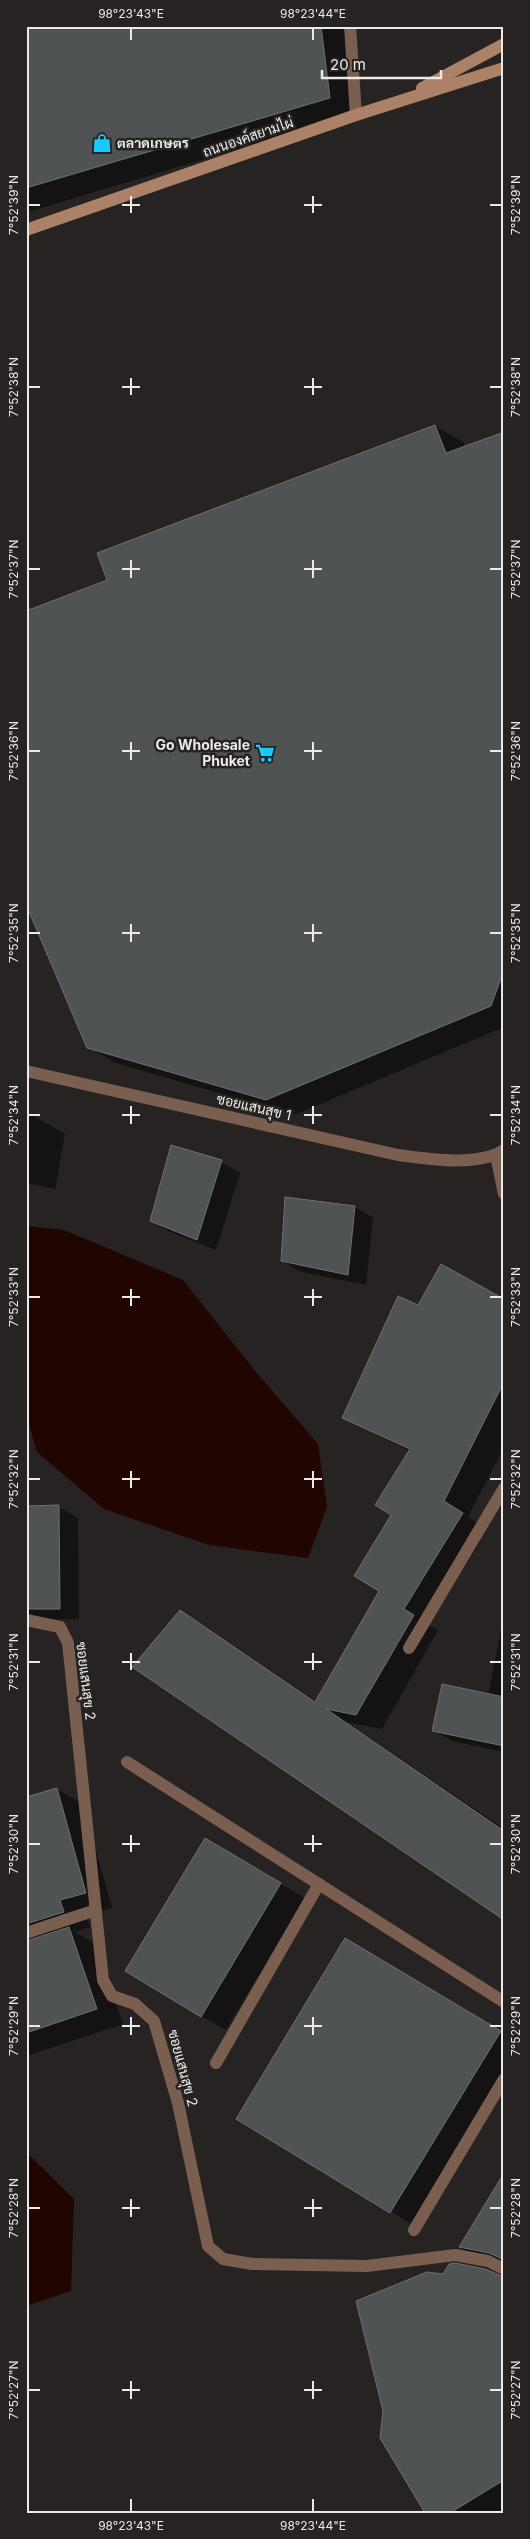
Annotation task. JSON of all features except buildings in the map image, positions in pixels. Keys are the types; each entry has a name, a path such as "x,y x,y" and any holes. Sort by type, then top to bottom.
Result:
{"street":[{"path":"350,26 356,115"},
{"name":"ถนนองค์สยามไผ่","path":"396,102 504,44"},
{"name":"ถนนองค์สยามไผ่","path":"26,230 356,115 504,68"},
{"name":"ซอยแสนสุข 1","path":"26,1071 398,1155 447,1162 500,1153"},
{"path":"500,1153 504,1194"},
{"path":"409,1648 504,1488"},
{"name":"ซอยแสนสุข 2","path":"26,1620 60,1627 68,1643 103,1980 112,1996 135,2004 154,2021 178,2103 208,2246 223,2259 252,2264 367,2266 455,2255 488,2261 504,2269"},
{"path":"127,1762 504,2002"},
{"path":"216,2063 319,1884"},
{"path":"26,1933 96,1910"},
{"path":"414,2230 504,2079"}],"shaded area":[{"path":"26,1226 64,1230 183,1280 255,1371 318,1444 327,1507 308,1558 209,1545 104,1509 37,1452 26,1414"},
{"path":"26,2152 74,2199 71,2291 26,2306"}],"place":[{"name":"ตลาดเกษตร","path":"102,143"},
{"name":"Go Wholesale Phuket","path":"265,753"}]}
